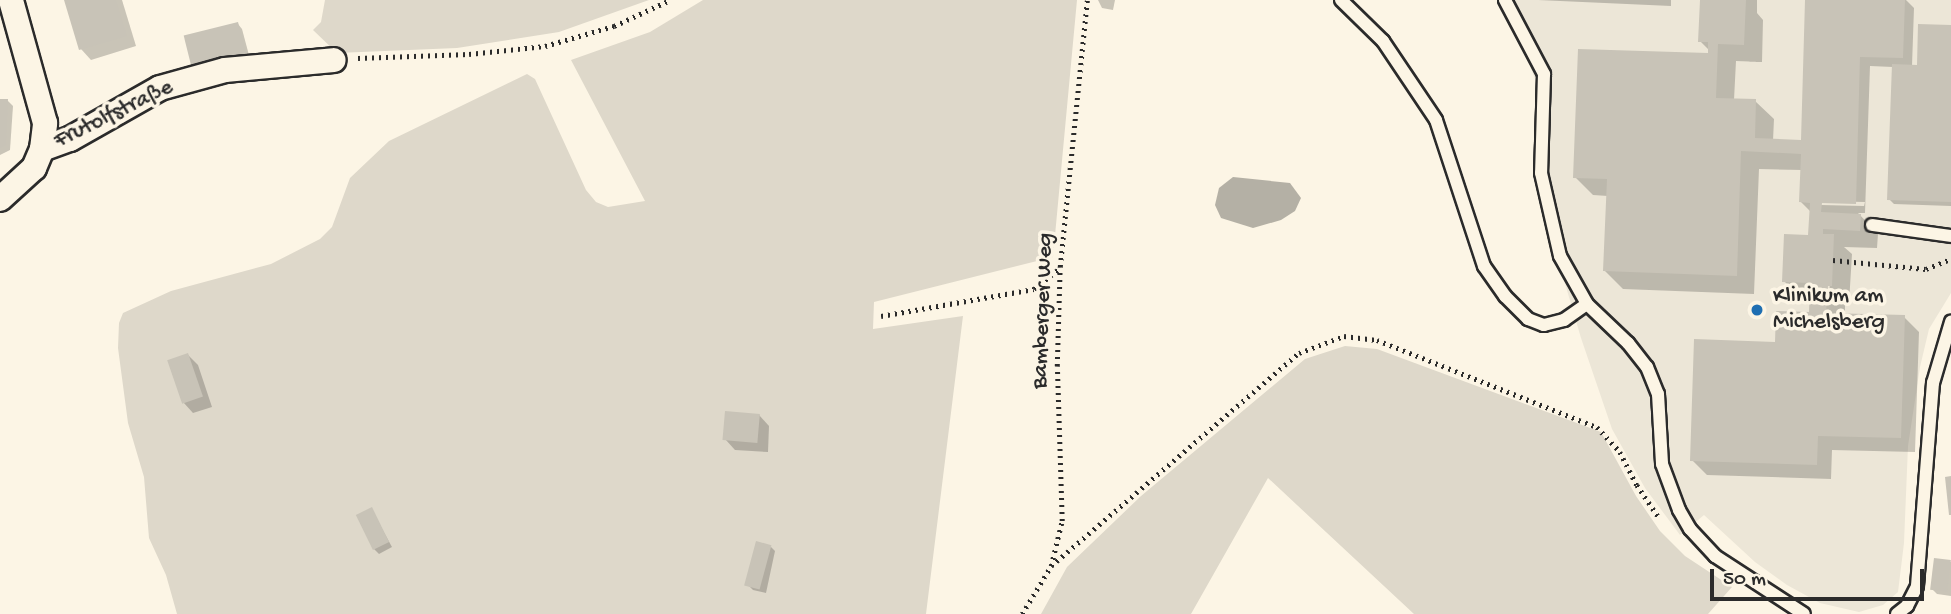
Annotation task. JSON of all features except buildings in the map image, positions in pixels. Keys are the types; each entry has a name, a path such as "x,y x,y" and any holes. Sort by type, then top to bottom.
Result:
{"street":[{"path":"11,0 45,123 42,149"},
{"name":"Frutolfstraße","path":"0,199 34,168 42,149 70,139 160,88 225,70 334,60"}],"lane":[{"path":"1340,0 1383,41 1436,120 1484,266 1504,296 1528,319 1544,325 1564,320 1587,304"},
{"path":"1505,0 1544,74 1541,173 1560,256 1587,304 1628,343 1647,367 1658,394 1662,464 1670,489 1690,529 1715,556 1804,614"},
{"path":"1872,225 1951,236"},
{"path":"1897,614 1907,606 1917,586 1933,383 1951,322"}],"path":[{"path":"334,60 469,54 545,46 614,26 670,0"},
{"name":"Bamberger Weg","path":"1021,614 1051,566 1062,521 1057,366 1060,267 1087,0"},
{"path":"1833,260 1926,269 1951,259"},
{"path":"881,316 1034,289 1060,267"},
{"path":"1051,566 1299,353 1343,336 1377,340 1597,426 1620,452 1637,485 1666,526"}],"shaded area":[{"path":"325,0 649,0 559,32 457,48 337,53 313,30 321,22"},
{"path":"703,0 1077,0 1053,257 874,302 873,329 963,316 926,614 177,614 166,575 149,538 144,477 128,423 118,348 119,323 123,313 171,291 271,264 320,239 332,227 350,178 389,141 527,74 535,79 586,190 596,202 608,207 645,201 571,60 650,32"},
{"name":"Klinikum am Michelsberg","path":"1497,0 1951,0 1951,293 1929,329 1920,367 1908,446 1904,543 1898,592 1883,605 1859,612 1820,603 1787,585 1755,562 1704,515 1680,535 1645,488 1612,429 1581,338 1540,198 1538,87 1518,33"},
{"path":"1233,177 1290,183 1301,198 1295,211 1281,220 1253,228 1221,218 1215,205 1219,188"},
{"path":"1345,346 1377,349 1601,432 1636,496 1660,531 1685,556 1732,587 1708,614 1414,614 1268,478 1191,614 1041,614 1067,567 1141,496 1305,359"}],"place":[{"name":"Klinikum am Michelsberg","path":"1757,310"}]}
